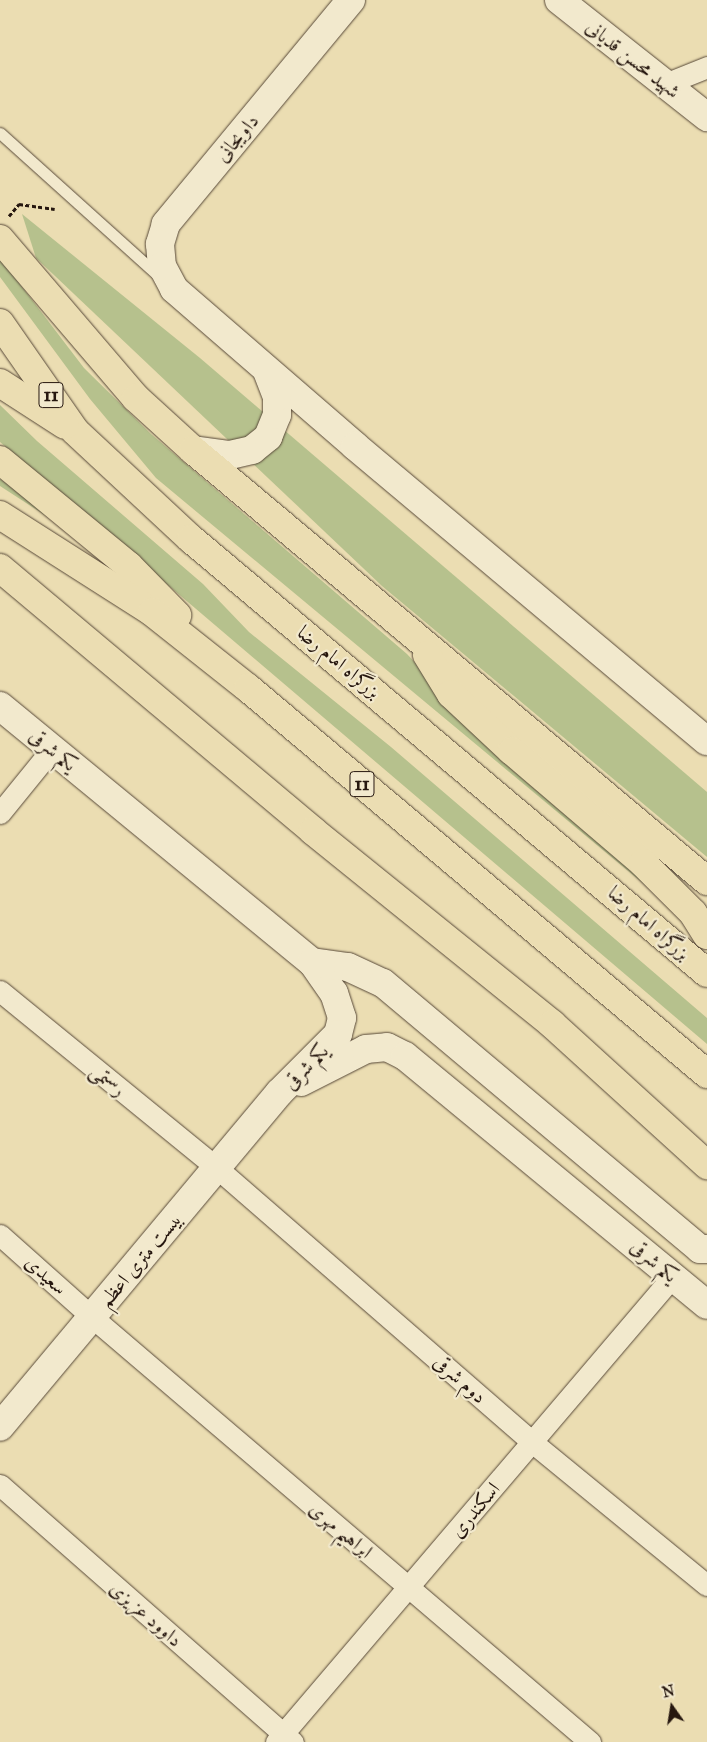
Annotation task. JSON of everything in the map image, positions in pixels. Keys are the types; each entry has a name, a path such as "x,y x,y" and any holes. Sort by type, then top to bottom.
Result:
{"highway":[{"path":"0,239 136,398 193,450 707,881"},
{"name":"بزرگراه امام رضا","path":"0,323 75,431 191,539 707,973"},
{"path":"0,383 75,431"},
{"path":"0,460 129,566 248,688"},
{"name":"11","path":"0,516 152,612 248,688 707,1074"},
{"path":"0,568 313,831 552,1024 707,1165"},
{"path":"419,640 451,694 512,751 643,863 693,913 707,935"}],"main road":[{"name":"داویجانی","path":"174,289 162,266 160,244 166,224 351,0"},
{"name":"شهید محسن قدیانی","path":"559,0 707,117"},
{"path":"174,289 267,371 707,742"},
{"path":"193,450 230,455 252,450 268,436 278,415 276,397 267,371"},
{"name":"یکم شرقی","path":"0,706 312,962 334,993 342,1018 338,1034 279,1093"},
{"path":"312,962 348,967 383,983 700,1249 707,1249"},
{"name":"یکم شرقی","path":"279,1093 366,1049 388,1047 405,1056 707,1305"},
{"name":"بیست متری اعظم","path":"0,1427 279,1093"}],"street":[{"path":"665,84 707,68"},
{"path":"0,813 52,749"},
{"name":"رستمی","path":"0,992 217,1168"},
{"name":"دوم شرقی","path":"217,1168 532,1442 707,1585"},
{"name":"سعیدی","path":"0,1234 92,1317"},
{"name":"اسکندری","path":"284,1739 673,1276"},
{"name":"ابراهیم مهری","path":"92,1317 590,1742"},
{"name":"داوود عزیزی","path":"0,1485 284,1739"}],"lane":[{"path":"0,133 174,289"}],"green space":[{"path":"22,214 200,358 707,792 707,857 382,586 36,258"},
{"path":"0,258 84,368 151,434 407,654 449,699 687,920 156,478 90,399 0,277"},
{"path":"0,405 37,441 203,584 249,632 391,747 707,1018 707,1044 0,442"},
{"path":"0,479 25,495 103,553 0,486"}]}
